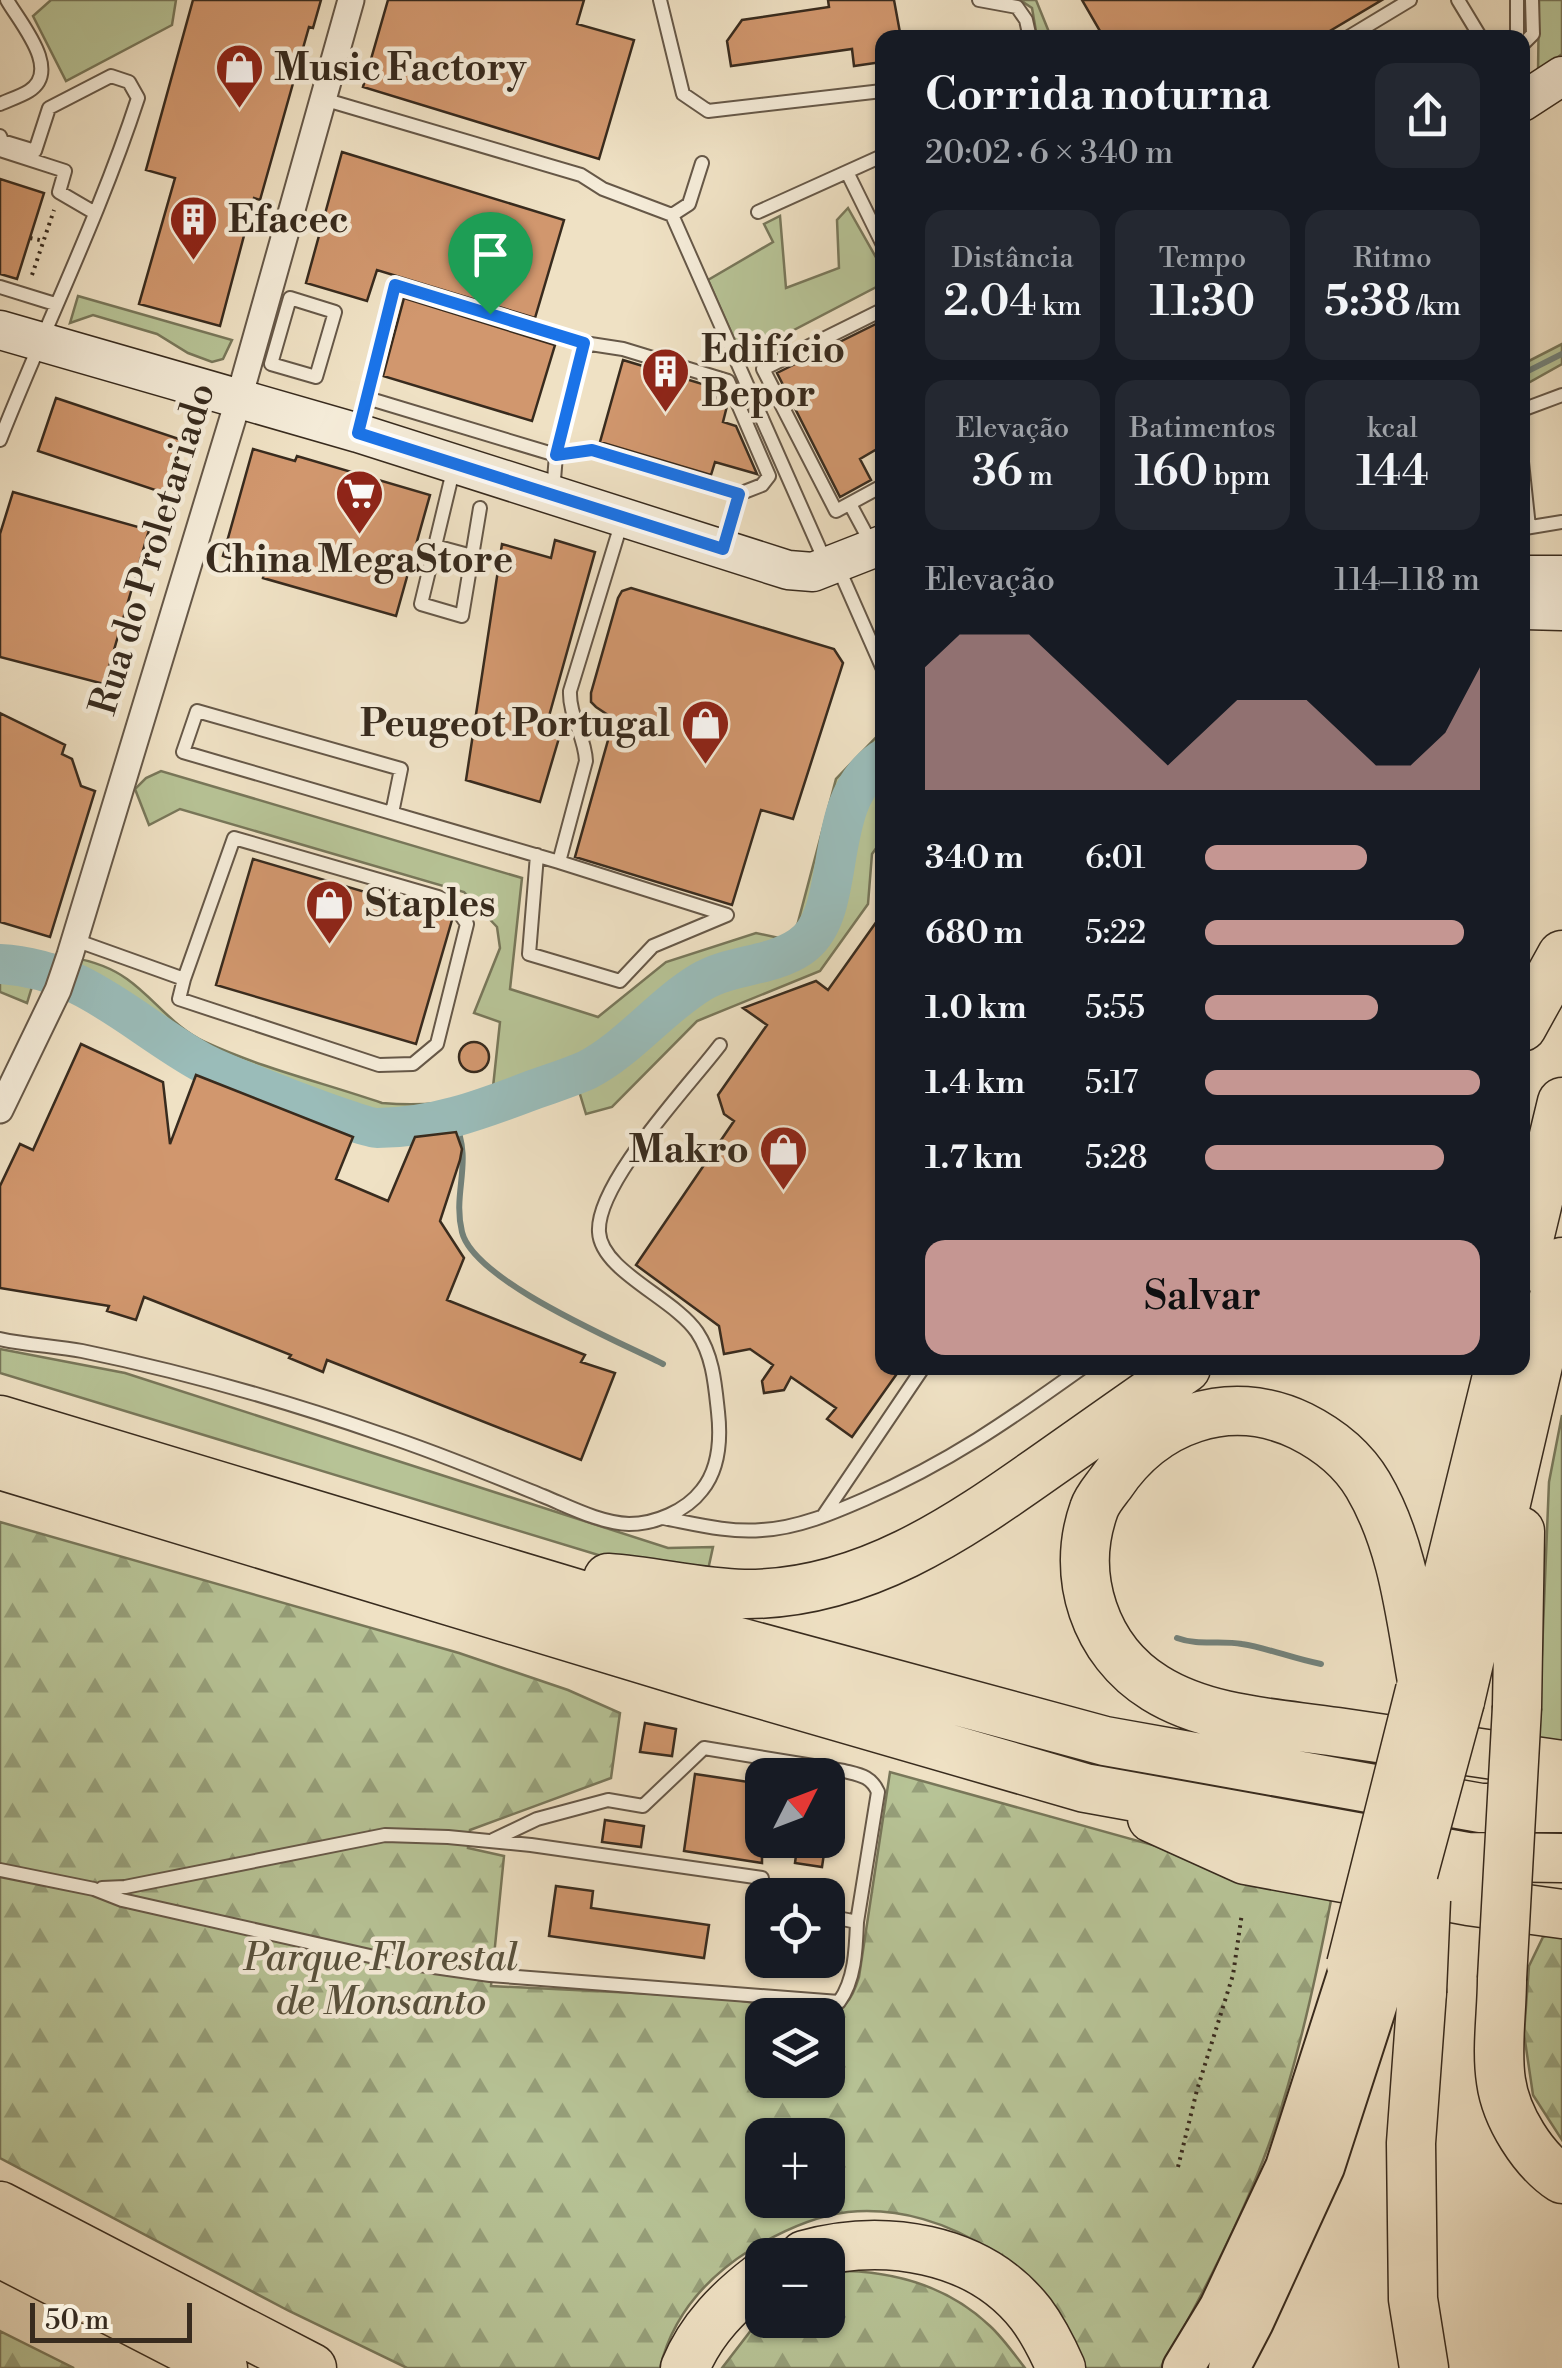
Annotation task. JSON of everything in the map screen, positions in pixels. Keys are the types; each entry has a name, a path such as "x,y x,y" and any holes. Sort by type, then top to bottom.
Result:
{"highway":[{"path":"1530,1013 1562,956"},
{"path":"1530,1235 1562,1102"},
{"path":"1386,1980 1430,1812 1434,1691 1521,1432 1562,1262"},
{"path":"510,1570 747,1594 839,1581 881,1567 932,1542 1176,1375"},
{"path":"1424,2368 1413,2298 1412,2162 1386,1980 1434,1691 1498,1375"},
{"path":"1434,1691 1393,1537 1366,1482 1330,1442 1278,1416 1214,1412 1150,1438 1121,1468 1094,1507 1087,1542 1086,1578 1105,1641 1139,1676 1181,1702 1236,1718 1562,1766"},
{"path":"0,1420 510,1570 724,1638 1105,1741 1481,1808 1562,1808"},
{"path":"1521,1432 1517,1707 1502,1978 1501,2082 1524,2136 1546,2169 1562,2180"},
{"path":"0,1465 1085,1788 1468,1857 1562,1858"},
{"path":"1085,1788 1245,1860 1562,1914"},
{"path":"0,2206 312,2368"},
{"path":"845,2246 915,2246 952,2258 1005,2287 1031,2314 1061,2368"},
{"path":"0,2252 222,2368"},
{"path":"685,2368 694,2346 715,2318 745,2288"}],"main road":[{"path":"1183,2368 1220,2307 1286,2167 1386,1980"},
{"path":"1229,2368 1324,2167 1386,1980"}],"street":[{"name":"Rua do Proletariado","path":"0,1110 58,990 239,398 270,324 323,99 351,0"},
{"path":"1530,97 1562,76"},
{"path":"0,330 239,398 363,416 455,463 788,570 813,572 875,548"},
{"path":"1530,576 1562,575"},
{"path":"1530,610 1562,611"}],"lane":[{"path":"0,104 32,90 42,78 42,62 7,0"},
{"path":"660,0 683,94 708,111 875,92"},
{"path":"979,0 1018,8 1028,30"},
{"path":"1361,30 1410,0"},
{"path":"1458,0 1476,30"},
{"path":"1516,0 1517,30"},
{"path":"1530,37 1532,0"},
{"path":"0,136 36,151 50,108 112,76 128,82 138,98 0,440"},
{"path":"323,99 581,174 603,189 672,215 875,652"},
{"path":"0,150 65,171 59,192 92,219"},
{"path":"758,212 875,159"},
{"path":"672,215 688,204 702,163"},
{"path":"847,172 875,228"},
{"path":"395,285 584,343 623,349 728,381 768,476 762,485 739,494 592,450 556,455 363,416 395,285"},
{"path":"0,287 56,304"},
{"path":"290,298 335,312 316,377 271,364 270,324 290,298"},
{"path":"875,311 763,370 836,511 875,490"},
{"path":"553,494 556,455 584,343"},
{"path":"1530,407 1562,395"},
{"path":"455,463 421,604 462,616 480,508"},
{"path":"723,549 739,494"},
{"path":"850,504 875,542"},
{"path":"559,862 586,761 586,745 569,704 570,690 623,516"},
{"path":"1530,527 1562,522"},
{"path":"435,546 472,556"},
{"path":"392,813 402,769 196,711 183,752 392,813 538,855 727,915 653,946 620,982 529,954 538,855"},
{"path":"234,838 438,897 454,904 467,924 436,1044 427,1056 413,1064 378,1065 179,1000 184,979 234,838"},
{"path":"72,948 184,979"},
{"path":"0,1339 78,1350 289,1402 423,1448 606,1521 644,1524 662,1518 697,1497 713,1477 720,1432 715,1381 698,1334 664,1299 620,1269 600,1243 598,1229 614,1182 720,1045"},
{"path":"821,1518 918,1375"},
{"path":"662,1518 717,1528 763,1530 821,1518 924,1473 1072,1375"},
{"path":"0,1870 94,1888 122,1900 411,1964 490,1975 839,2002 847,1992 853,1970 878,1792 874,1782 865,1776 704,1748 644,1806 608,1800 537,1819 490,1841"},
{"path":"94,1888 125,1887 385,1835 490,1841 762,1878"},
{"path":"845,1920 857,1922"}],"path":[{"path":"32,276 56,202 92,219"},
{"path":"30,238 44,241"},
{"path":"1178,2167 1196,2090 1234,1975 1242,1913"}],"green space":[{"path":"51,0 176,0 172,25 66,81 33,16"},
{"path":"1020,0 1036,0 1048,30 1036,30 1032,8"},
{"path":"1539,0 1562,0 1562,54 1538,73"},
{"path":"848,208 875,256 875,288 742,357 708,280 773,242 764,224 780,216 786,288 839,268 837,220"},
{"path":"78,296 232,340 223,359 212,362 157,334 93,315 70,323"},
{"path":"1562,344 1562,364 1530,382 1530,360"},
{"path":"875,738 875,850 868,904 820,971 697,1021 612,1107 586,1114 579,1091 472,1122 473,1127 368,1143 184,1069 75,988 35,977 27,1003 0,992 0,952 82,960 113,970 194,1036 248,1060 382,1103 424,1104 468,1098 493,1087 500,1022 474,1013 500,948 497,927 464,892 180,809 149,825 135,789 161,771 522,878 510,989 598,1017 666,962 756,933 793,941 836,779"},
{"path":"0,1349 125,1373 668,1548 713,1547 706,1579 618,1561 0,1373"},
{"path":"1562,1415 1562,1751 1538,1751 1549,1482"},
{"name":"Parque Florestal de Monsanto","path":"0,1522 459,1653 568,1690 620,1713 611,1778 470,1830 468,1848 504,1856 491,1986 745,2001 745,2098 845,2098 845,2004 859,1977 890,1772 1332,1895 1307,2015 1273,2133 1236,2223 1162,2368 1085,2368 1070,2334 1049,2303 1023,2275 992,2251 959,2232 923,2219 886,2212 845,2213 845,2118 745,2118 745,2218 819,2218 772,2238 745,2238 745,2254 705,2286 682,2316 660,2368 407,2368 289,2311 0,2158"},
{"path":"1562,1931 1562,2140 1533,2095 1524,2034 1529,1966 1543,1937"},
{"path":"845,2272 887,2275 924,2285 959,2302 995,2331 1025,2368 722,2368 745,2338 845,2338"},
{"path":"0,2331 74,2368 0,2368"}],"building":[{"path":"193,0 321,0 313,28 309,27 260,200 254,198 220,326 139,304 175,178 146,170"},
{"path":"388,0 584,0 577,24 634,40 599,159 363,87"},
{"path":"828,0 894,0 900,30 875,30 875,63 854,66 852,49 731,66 727,41 742,20 829,7"},
{"path":"1082,0 1382,0 1331,30 1099,30"},
{"path":"342,152 564,220 535,318 377,270 367,301 306,283"},
{"path":"0,179 44,193 17,279 0,274"},
{"path":"404,298 555,345 532,421 383,376"},
{"path":"875,324 875,450 860,459 871,480 840,497 777,373"},
{"name":"Edifício Bepor","path":"623,360 719,389 714,403 727,406 723,422 736,426 757,474 715,462 711,475 600,442"},
{"path":"56,398 185,441 167,494 38,451"},
{"path":"253,449 295,461 297,456 430,495 396,616 263,578 265,569 223,556"},
{"path":"13,492 149,530 104,684 0,657 0,534"},
{"path":"555,540 595,552 544,734 559,738 540,802 466,780 502,544 551,558"},
{"name":"Peugeot Portugal","path":"631,588 834,649 843,663 793,819 761,810 732,905 575,857 614,719 591,702 591,693 618,598 622,591"},
{"path":"0,713 65,745 62,754 72,759 81,786 95,791 50,937 0,922"},
{"path":"253,859 450,917 416,1044 216,985"},
{"name":"Makro","path":"875,924 875,1375 896,1375 852,1437 827,1419 836,1408 791,1377 784,1390 764,1393 762,1381 773,1365 750,1349 724,1354 719,1326 636,1265 734,1121 724,1114 718,1095 767,1025 743,1008 816,981 828,990"},
{"path":"474,1042 488,1051 489,1057 480,1071 474,1072 460,1063 459,1057 468,1043"},
{"path":"81,1044 163,1082 170,1144 196,1075 353,1137 336,1179 388,1201 415,1137 456,1132 462,1149 440,1221 464,1258 447,1300 585,1355 581,1362 615,1373 581,1460 327,1360 323,1372 289,1358 291,1355 144,1297 136,1320 107,1311 109,1306 0,1288 0,1186 20,1144 33,1150"},
{"path":"645,1723 676,1729 672,1756 640,1752"},
{"path":"695,1774 745,1781 745,1858 762,1858 762,1863 684,1851"},
{"path":"605,1820 644,1826 641,1847 602,1842"},
{"path":"796,1858 823,1858 822,1867 795,1863"},
{"path":"556,1886 593,1891 591,1908 709,1925 704,1958 549,1936"}],"waterway":[{"path":"1530,370 1562,354"},
{"path":"0,964 30,968 82,987 201,1062 366,1126 397,1127 455,1117 587,1070 701,982 800,947 816,931 825,910 849,803 862,779 875,767"},
{"path":"454,1120 462,1149 462,1232 472,1251 492,1270 550,1308 663,1364"},
{"path":"1177,1638 1242,1644 1321,1664"}],"place":[{"name":"Music Factory","path":"239,110"},
{"name":"Efacec","path":"193,262"},
{"name":"Edifício Bepor","path":"666,414"},
{"name":"China MegaStore","path":"359,536"},
{"name":"Peugeot Portugal","path":"705,766"},
{"name":"Staples","path":"330,946"},
{"name":"Makro","path":"784,1192"}],"route":[{"path":"395,285 490,314 584,343 556,455 592,450 739,494 723,549 358,433 395,285"}]}
